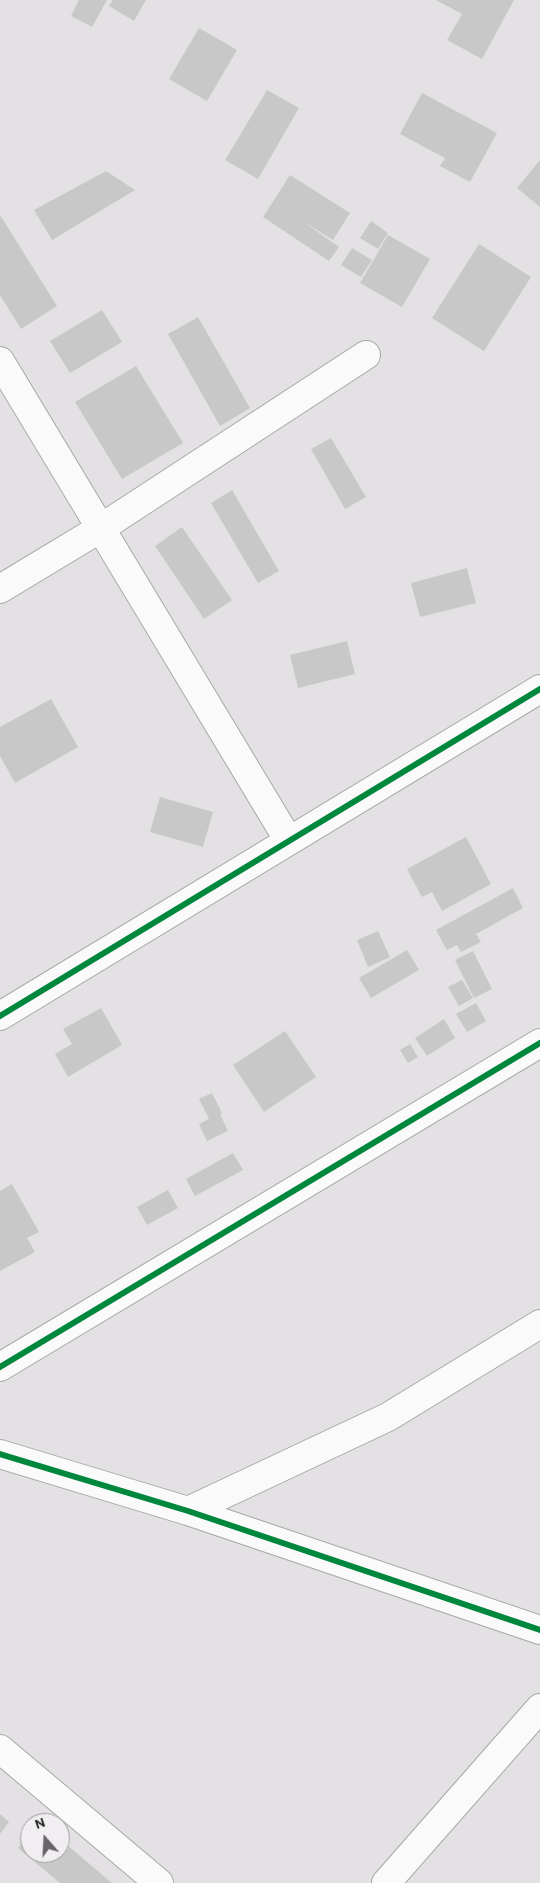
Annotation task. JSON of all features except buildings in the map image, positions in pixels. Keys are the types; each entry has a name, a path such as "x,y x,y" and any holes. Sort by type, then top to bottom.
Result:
{"street":[{"path":"0,589 101,528 366,355"},
{"path":"0,361 289,841"},
{"path":"0,1016 540,689"},
{"path":"0,1367 540,1043"},
{"path":"188,1511 388,1417 540,1324"},
{"path":"0,1454 188,1511 540,1630"},
{"path":"386,1883 540,1708"},
{"path":"0,1749 159,1883"}],"cycle path":[{"path":"0,1016 540,689"},
{"path":"0,1367 540,1043"},
{"path":"0,1454 188,1511 540,1630"}]}
